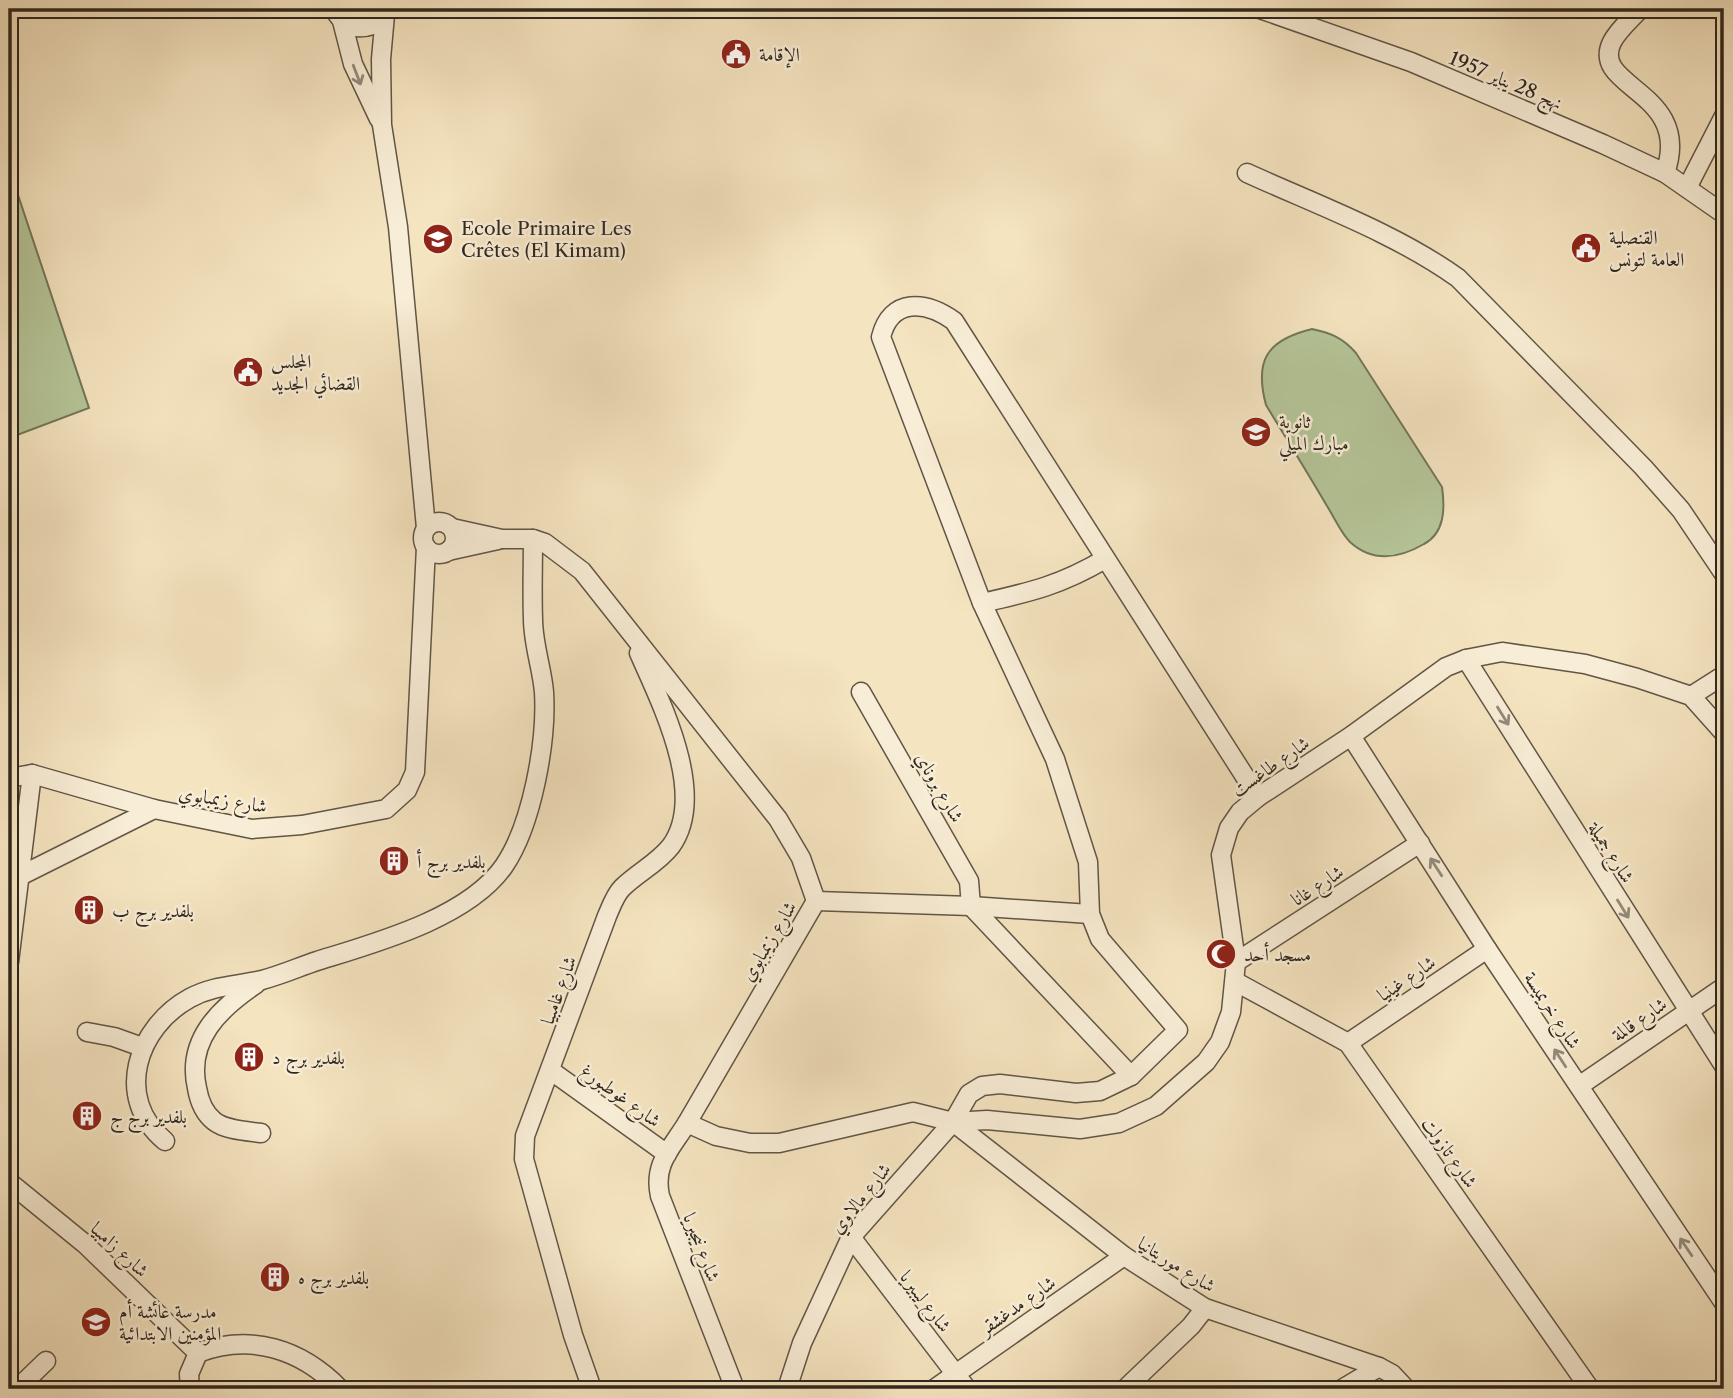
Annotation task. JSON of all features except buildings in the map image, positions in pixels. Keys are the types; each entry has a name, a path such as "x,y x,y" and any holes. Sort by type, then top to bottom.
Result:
{"street":[{"path":"320,9 339,16 357,28 365,28 388,11"},
{"name":"نهج 28 يناير 1957","path":"1260,9 1411,62 1665,173 1724,214"},
{"path":"1640,9 1612,41 1609,56 1618,77 1644,95 1667,125 1672,146 1665,173"},
{"path":"388,11 380,81 382,125 398,227 423,471 426,528 423,538 426,547 436,554 446,552 455,543 423,471"},
{"path":"339,16 353,64 382,125"},
{"path":"1687,187 1724,116"},
{"path":"1247,173 1437,263 1458,278 1643,467 1681,510 1724,574"},
{"path":"971,906 1131,1076 1178,1030 1100,939 1090,914 1088,862 1055,759 982,603 881,337 885,323 894,313 907,306 940,311 954,321 1258,797"},
{"path":"426,528 436,522 448,525"},
{"name":"شارع زيمبابوي","path":"448,525 502,539"},
{"name":"شارع زيمبابوي","path":"423,604 446,552 502,539 533,539 560,552 582,572 778,819 801,858 816,901 687,1123"},
{"path":"165,1141 154,1132 145,1117 137,1092 135,1069 142,1047 158,1022 189,998 213,987 262,980 411,929 458,907 483,889 505,864 530,799 540,762 545,727 543,690 533,621 533,539"},
{"name":"شارع زيمبابوي","path":"9,778 32,775 154,809 252,829 278,828 386,809 398,801 407,790 415,772 426,547"},
{"path":"982,603 1047,588 1069,580 1105,559"},
{"name":"شارع غامبيا","path":"592,1389 573,1335 524,1159 525,1136 607,916 620,890 671,845 684,816 684,785 678,754 665,712 629,630"},
{"name":"شارع طاغست","path":"953,1122 987,1119 1080,1129 1119,1123 1156,1106 1206,1062 1220,1042 1231,1012 1236,982 1236,962 1222,880 1222,855 1229,828 1240,812 1258,797 1351,736 1446,667 1466,659 1502,652 1563,661 1637,678 1691,696 1724,733"},
{"name":"شارع جميلة","path":"1466,659 1724,1066"},
{"path":"1691,696 1724,675"},
{"name":"شارع بروناي","path":"862,692 969,881 971,906"},
{"name":"شارع خريميسة","path":"1351,736 1578,1086 1724,1303"},
{"path":"9,962 32,775"},
{"path":"20,876 154,809"},
{"name":"شارع غانا","path":"1236,962 1420,843"},
{"path":"816,901 971,906 1090,914"},
{"name":"شارع غينيا","path":"1348,1042 1488,948"},
{"path":"261,1133 214,1122 200,1104 194,1079 196,1053 202,1034 219,1012 262,980"},
{"name":"شارع تازولت","path":"1236,982 1348,1042 1590,1389"},
{"name":"شارع قالمة","path":"1578,1086 1724,987"},
{"path":"87,1032 114,1037 142,1047"},
{"name":"شارع غوطبورغ","path":"550,1070 667,1154"},
{"name":"شارع مالاوي","path":"788,1389 802,1343 851,1237 953,1122 969,1094 982,1086 1000,1084 1076,1093 1100,1091 1131,1076"},
{"path":"687,1123 716,1136 750,1143 779,1143 913,1112 953,1122"},
{"name":"شارع موريتانيا","path":"953,1122 1124,1256 1205,1308 1379,1367 1392,1374 1406,1389"},
{"name":"شارع نيجيريا","path":"687,1123 667,1154 656,1178 660,1196 736,1389"},
{"name":"شارع زامبيا","path":"9,1182 85,1244 198,1353"},
{"name":"شارع ليبيريا","path":"851,1237 967,1389"},
{"name":"شارع مدغشقر","path":"934,1389 1124,1256"},
{"path":"1125,1389 1191,1326 1205,1308"},
{"path":"190,1389 189,1374 198,1353 222,1344 234,1343 275,1349 304,1359 340,1389"},
{"path":"9,1380 17,1389 46,1361"},
{"path":"1342,1389 1379,1367"}],"green space":[{"path":"9,168 89,408 9,438"},
{"path":"1312,329 1336,337 1356,353 1442,487 1443,511 1440,527 1431,539 1406,553 1377,556 1350,542 1266,405 1262,376 1263,364 1268,354 1284,339"}],"place":[{"name":"الإقامة","path":"736,54"},
{"name":"Ecole Primaire Les Crêtes (El Kimam)","path":"438,239"},
{"name":"القنصلية العامة لتونس","path":"1586,248"},
{"name":"المجلس القضائي الجديد","path":"248,372"},
{"name":"ثانوية مبارك الميلي","path":"1256,432"},
{"name":"بلفدير برج أ","path":"394,861"},
{"name":"بلفدير برج ب","path":"89,910"},
{"name":"مسجد أحد","path":"1221,954"},
{"name":"بلفدير برج د","path":"249,1057"},
{"name":"بلفدير برج ج","path":"87,1116"},
{"name":"بلفدير برج ه","path":"275,1277"},
{"name":"مدرسة عائشة أم المؤمنين الابتدائية","path":"96,1322"}]}
